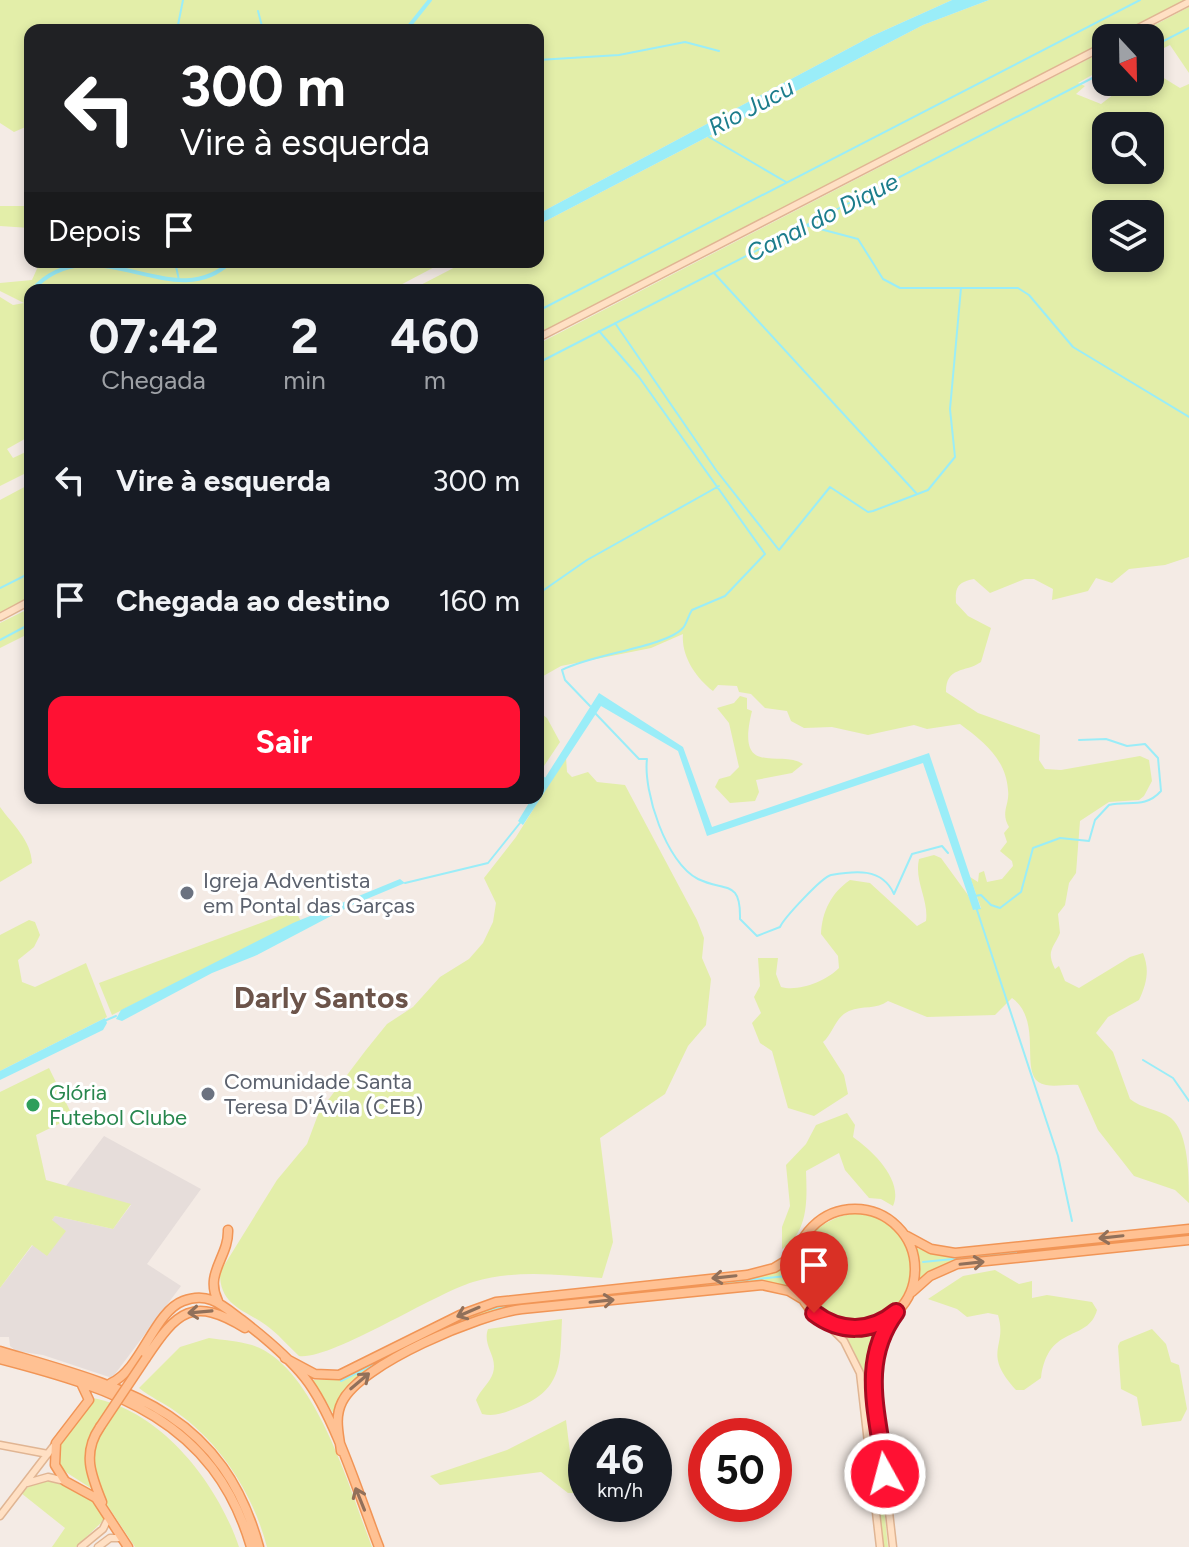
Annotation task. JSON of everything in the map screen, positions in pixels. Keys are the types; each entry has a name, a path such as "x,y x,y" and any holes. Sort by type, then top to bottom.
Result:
{"main road":[{"path":"1146,24 1189,2"},
{"path":"544,335 1092,52"},
{"path":"0,617 24,604"},
{"path":"804,1300 796,1280 797,1254 812,1228 842,1211 877,1213 925,1247 961,1253 1189,1229"},
{"path":"218,1302 212,1282 228,1242 228,1230"},
{"path":"900,1230 912,1249 915,1266 907,1299"},
{"path":"893,1547 873,1371 879,1340 907,1299 930,1276 957,1264 1189,1240"},
{"path":"285,1358 315,1374 339,1375 484,1305 522,1298 761,1273 797,1254"},
{"path":"341,1451 337,1415 342,1401 358,1380 486,1316 522,1309 762,1285 789,1291 804,1300 844,1341 860,1373 880,1547"},
{"path":"0,1516 88,1400 130,1364 174,1305 200,1296 218,1302 267,1340 311,1387 341,1451 379,1547"},
{"path":"81,1547 103,1529 109,1517 89,1465 90,1446 169,1325 195,1311 220,1313 267,1340"},
{"path":"821,1318 837,1326 860,1329 877,1325 896,1312"},
{"path":"0,1351 107,1386 160,1408 203,1445 237,1491 259,1547"},
{"path":"0,1359 80,1382 107,1386 155,1415 197,1451 230,1495 251,1547"},
{"path":"80,1382 88,1392 88,1400"},
{"path":"58,1440 54,1461 65,1481"},
{"path":"0,1445 48,1454"},
{"path":"40,1463 40,1472 48,1477 91,1493 128,1547"},
{"path":"24,1485 48,1477"},
{"path":"98,1547 110,1538 122,1538"}],"shaded area":[{"path":"104,1136 201,1189 147,1264 181,1286 112,1378 43,1355 16,1351 10,1346 9,1337 0,1337 0,1288 55,1216 113,1229 131,1205 66,1186"}],"green space":[{"path":"0,0 952,0 872,36 544,211 544,24 24,24 24,128 14,132 0,123"},
{"path":"989,0 1189,0 1143,24 1092,24 1092,50 544,334 544,284 423,284 453,268 544,268 544,222 923,25"},
{"path":"1189,7 1189,73 1170,45 1164,48 1164,24 1157,24"},
{"path":"1092,57 1092,75 1078,83 1085,86 1076,94 1101,104 1112,96 1164,96 1164,78 1180,88 1189,84 1189,557 1165,565 1129,569 1112,583 1096,578 1088,591 1052,600 1053,589 1034,579 1025,579 990,593 974,579 964,582 957,589 956,603 968,616 991,628 981,662 953,674 946,692 978,713 1040,735 1039,760 1045,769 1061,770 1140,756 1149,760 1152,781 1144,796 1139,800 1109,802 1080,821 1076,873 1069,883 1065,905 1058,914 1060,933 1051,958 1055,969 1059,966 1065,981 1079,988 1130,957 1143,953 1147,975 1139,1000 1108,1017 1096,1033 1113,1052 1130,1099 1166,1115 1177,1125 1187,1157 1189,1203 1175,1190 1134,1176 1098,1130 1078,1085 1050,1086 1037,1081 1032,1073 1027,1021 1012,998 995,1015 927,1017 888,1001 879,1006 849,1011 840,1017 823,1042 844,1075 848,1094 814,1116 788,1108 772,1051 760,1043 752,1023 761,1013 754,997 760,986 758,958 778,958 776,974 781,987 804,987 834,973 839,968 838,956 821,934 822,926 833,897 850,880 870,883 917,926 926,921 918,867 919,859 934,855 941,858 968,895 974,910 981,908 970,877 978,882 979,873 984,871 987,882 1002,879 1013,866 1012,861 1000,851 1007,842 1004,833 1009,827 1005,817 1008,795 1006,779 992,752 960,724 927,729 914,725 868,735 832,727 804,728 791,721 787,711 765,708 751,694 739,692 737,686 718,685 713,691 691,666 684,650 683,634 651,648 561,666 544,676 544,341"},
{"path":"0,206 24,206 24,228 0,226"},
{"path":"37,268 433,268 402,284 24,284 24,303 0,291 0,283 32,280"},
{"path":"0,297 13,305 24,303 24,439 7,449 13,458 24,453 24,474 0,486"},
{"path":"24,487 24,604 0,616 0,500"},
{"path":"24,611 24,636 0,648 0,623"},
{"path":"740,696 747,698 747,709 752,711 748,732 749,746 754,754 803,764 792,773 756,780 759,792 755,801 730,803 715,787 719,779 730,776 739,767 729,723 717,708 734,703"},
{"path":"544,716 547,718 560,742 544,766"},
{"path":"566,757 567,772 572,777 588,772 597,782 625,785 697,920 704,938 702,958 711,979 706,1025 688,1046 665,1094 600,1138 613,1242 602,1278 521,1274 473,1282 334,1348 299,1356 271,1329 230,1301 224,1293 220,1272 277,1180 307,1144 319,1112 366,1050 387,1024 413,1007 440,977 469,959 483,943 493,922 496,903 484,878 537,804 544,804 544,792"},
{"path":"0,807 25,840 32,863 0,882"},
{"path":"285,914 297,914 301,921 112,1015 99,983"},
{"path":"29,920 35,922 40,935 34,947 18,960 22,982 35,987 86,963 107,1017 0,1071 0,935"},
{"path":"49,1068 73,1117 36,1135 46,1180 131,1204 113,1229 55,1216 52,1220 66,1231 47,1256 32,1245 0,1288 0,1092"},
{"path":"847,1113 855,1125 853,1137 877,1158 890,1177 895,1196 893,1206 881,1199 869,1198 845,1170 839,1153 806,1171 806,1204 802,1224 791,1242 782,1249 782,1227 790,1206 786,1165 806,1144 816,1125"},
{"path":"860,1213 891,1224 908,1244 911,1268 905,1292 890,1313 868,1325 842,1323 813,1305 802,1290 797,1274 798,1259 813,1233 843,1216"},
{"path":"1174,1233 1175,1239 956,1262 919,1280 913,1247 934,1253"},
{"path":"792,1263 792,1289 765,1283 502,1309 459,1324 359,1377 345,1391 335,1416 313,1380 335,1379 492,1305 754,1277"},
{"path":"995,1270 1019,1284 1032,1281 1032,1298 1047,1295 1092,1302 1097,1310 1085,1327 1051,1349 1041,1378 1024,1390 1016,1390 1000,1366 998,1315 988,1313 967,1317 957,1309 928,1299 963,1276"},
{"path":"562,1319 557,1372 544,1392 534,1400 506,1412 482,1414 476,1400 492,1377 494,1367 487,1341 488,1329"},
{"path":"883,1329 872,1352 870,1370 888,1547 882,1547 862,1371 853,1349 839,1332 856,1334"},
{"path":"1152,1329 1166,1344 1171,1362 1179,1365 1187,1409 1181,1421 1142,1426 1137,1397 1121,1389 1118,1346 1120,1342"},
{"path":"209,1338 252,1345 274,1357 294,1377 327,1432 372,1547 267,1547 244,1489 221,1454 192,1424 139,1388 180,1347"},
{"path":"93,1398 142,1418 184,1454 217,1499 239,1547 135,1547 100,1494 58,1467 59,1445"},
{"path":"566,1420 568,1493 541,1472 440,1485 430,1476 507,1450"},
{"path":"54,1479 84,1490 105,1519 76,1547 52,1547 65,1528 21,1493 36,1481"}],"water":[{"name":"Rio Jucu","path":"952,0 989,0 923,25 544,222 544,211 872,36"},
{"path":"599,693 683,747 712,827 929,753 981,909 973,910 923,763 707,836 678,751 601,706 544,793 544,780"},
{"path":"528,804 537,804 523,825 518,821"},
{"path":"400,879 405,883 350,906 257,955 212,973 122,1021 116,1019 121,1010 293,923"},
{"path":"105,1018 107,1023 103,1030 0,1080 0,1071"}],"waterway":[{"path":"178,24 183,0"},
{"path":"411,24 430,0"},
{"path":"544,308 1140,0"},
{"path":"258,11 261,24"},
{"name":"Canal do Dique","path":"1164,41 1189,28"},
{"path":"544,60 619,55 685,42 719,51"},
{"name":"Canal do Dique","path":"544,360 1092,78"},
{"path":"709,137 786,182"},
{"path":"805,225 858,239 883,279 900,288 1018,288 1029,295 1073,347 1189,417"},
{"path":"40,284 56,272 70,268"},
{"path":"116,268 184,280 208,276 221,268"},
{"path":"176,268 179,280"},
{"path":"714,273 917,494"},
{"path":"615,323 716,470 779,550 830,487 868,512 873,511 928,490 955,457 950,409 961,288"},
{"path":"590,706 565,680 562,670 674,635 683,628 692,610 725,596 765,554 639,377 599,331"},
{"path":"544,590 587,560 719,486"},
{"path":"0,588 24,576"},
{"name":"Canal do Dique","path":"0,640 24,627"},
{"path":"595,713 639,759 647,759 653,807 676,858 686,871 698,879 734,892 740,906 740,919 757,936 780,927 826,877 849,872 867,873 882,879 894,894 912,854 942,846 948,853"},
{"path":"974,896 981,895 991,905 1000,908 1021,892 1033,848 1060,838 1089,841 1095,820 1109,805 1143,802 1161,791 1158,758 1145,744 1127,746 1106,739 1079,740"},
{"path":"405,883 488,863 520,823"},
{"path":"367,895 391,886"},
{"path":"976,907 1058,1156 1072,1221"},
{"path":"104,1021 116,1016"},
{"path":"1143,1060 1173,1078 1189,1101"},
{"path":"1179,1236 1189,1235"},
{"path":"923,1262 1172,1237"},
{"path":"569,1298 787,1276"},
{"path":"482,1311 515,1304"},
{"path":"428,1336 476,1313"},
{"path":"341,1381 390,1356"}],"place":[{"name":"Igreja Adventista em Pontal das Garças","path":"187,893"},
{"name":"Comunidade Santa Teresa D'Ávila (CEB)","path":"208,1094"},
{"name":"Glória Futebol Clube","path":"33,1105"}],"district":[{"name":"Darly Santos","path":"321,997"}],"route":[{"path":"814,1313 831,1324 854,1329 877,1325 896,1312 879,1340 873,1360 885,1474"}]}
